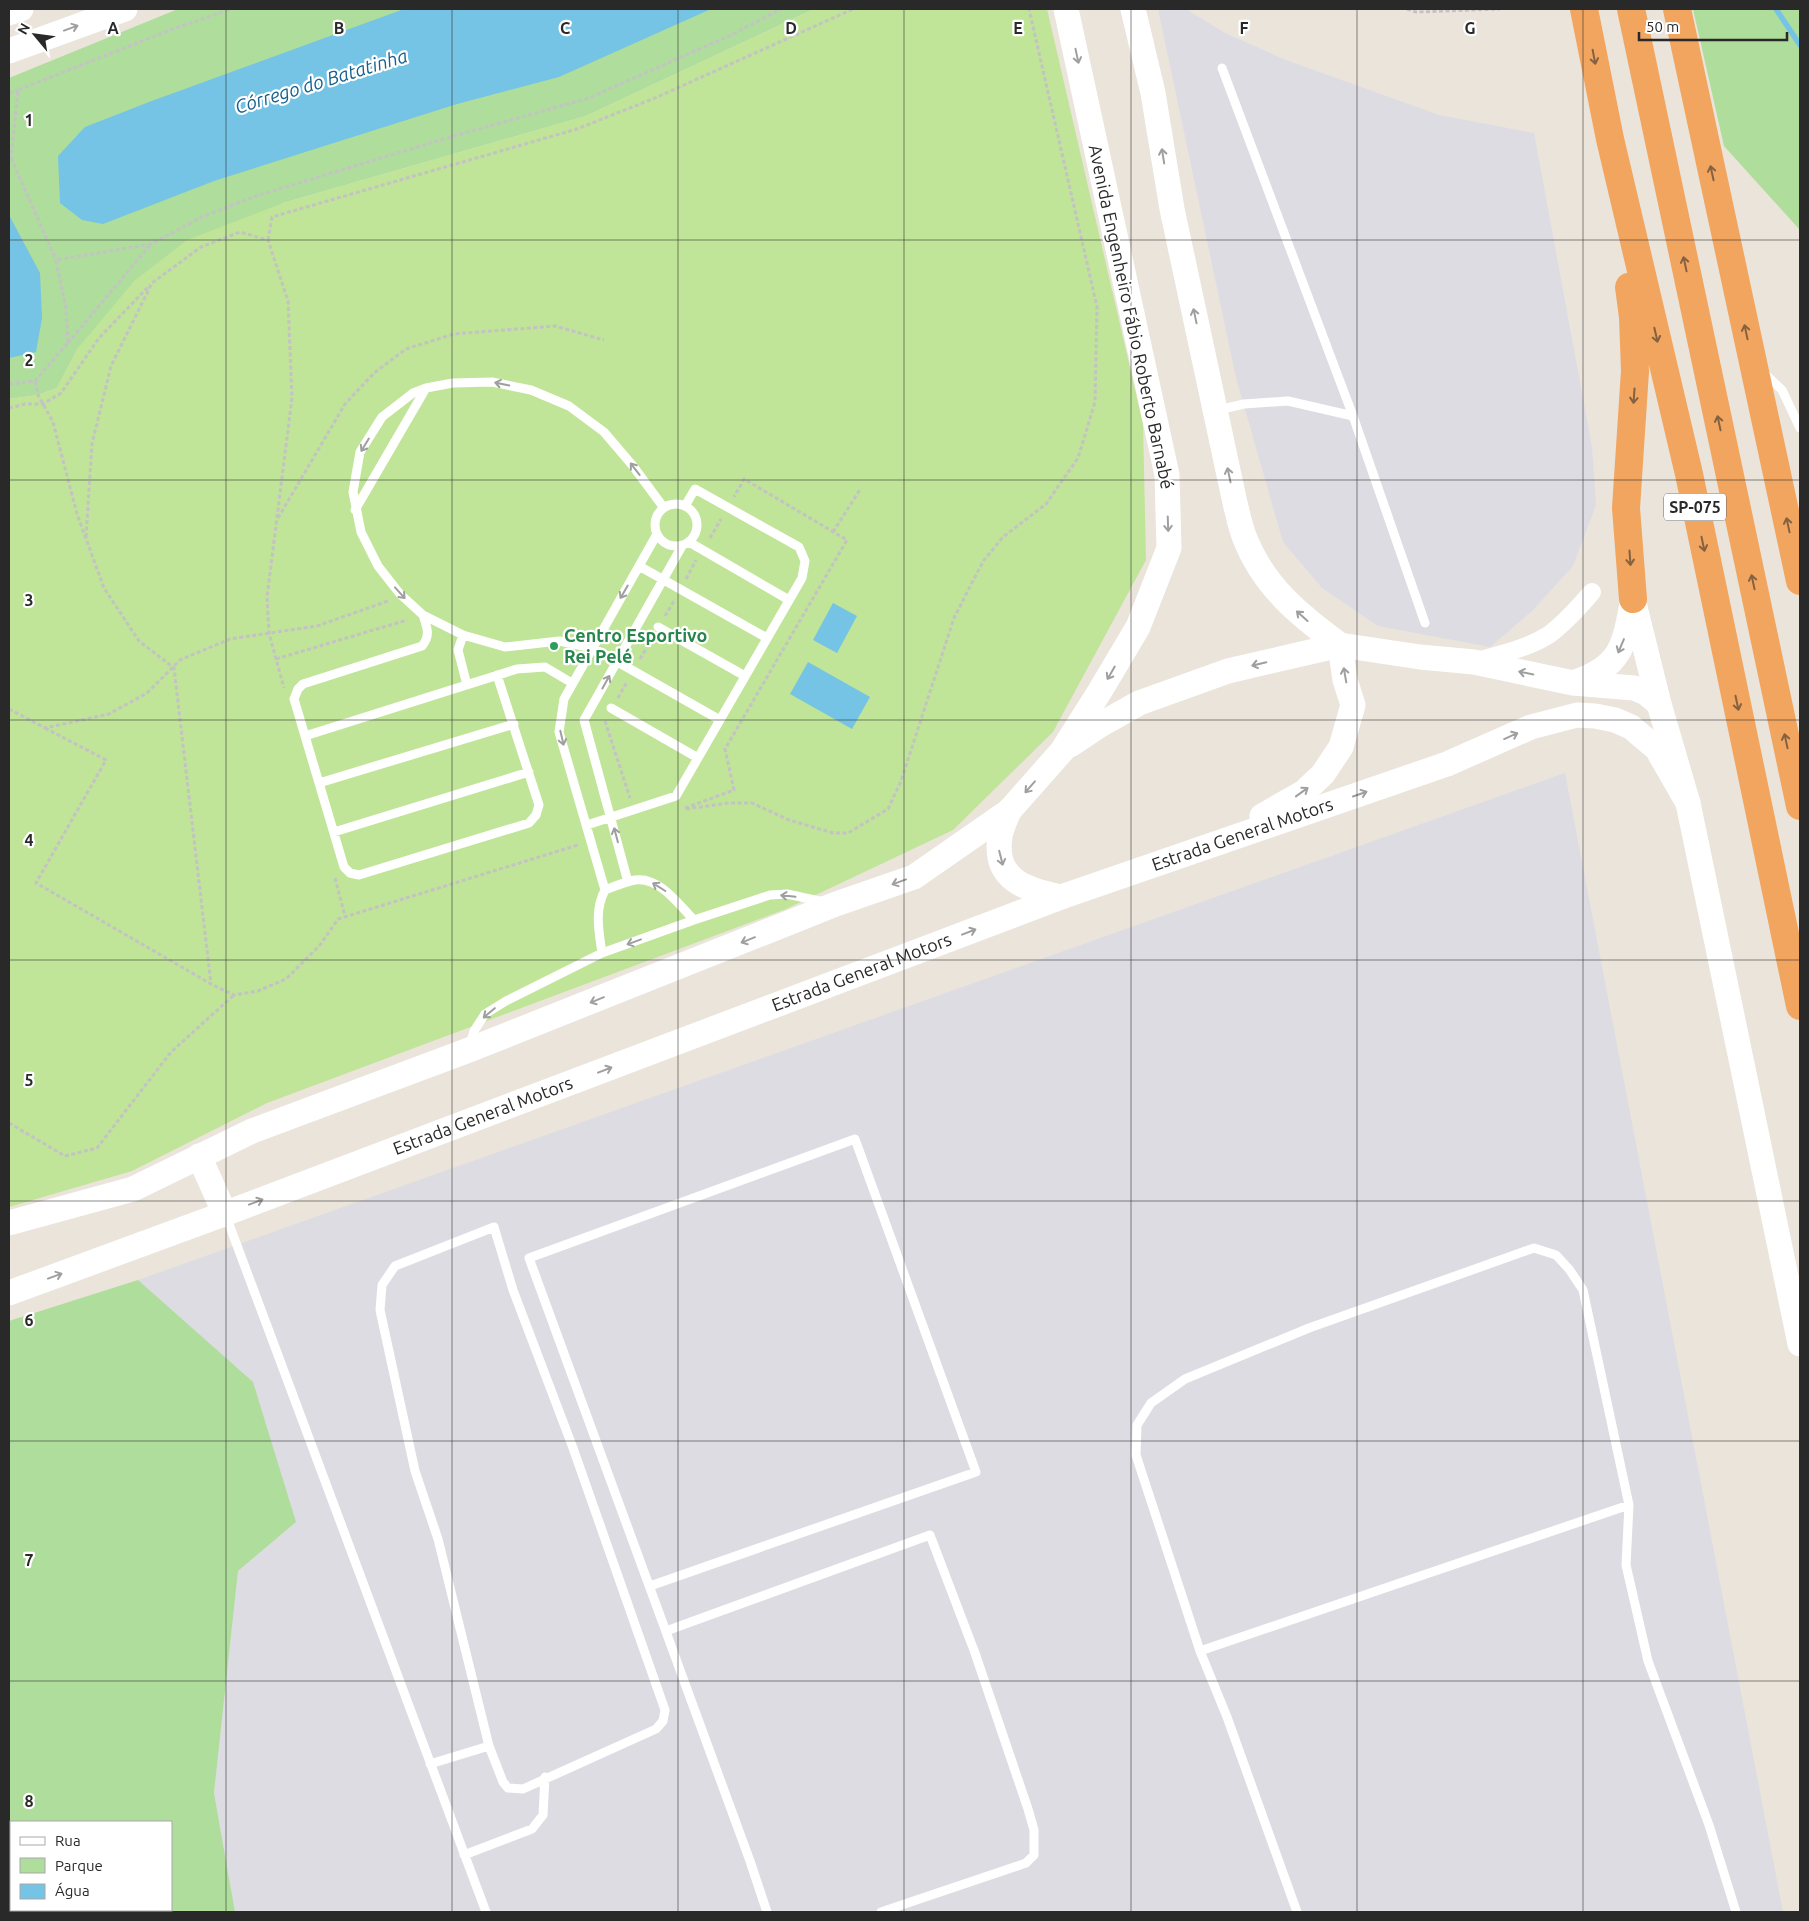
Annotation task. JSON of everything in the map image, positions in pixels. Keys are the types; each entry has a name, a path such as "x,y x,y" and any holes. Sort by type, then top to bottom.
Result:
{"highway":[{"name":"SP-075","path":"1584,9 1610,139 1689,474 1800,1006"},
{"name":"SP-075","path":"1631,9 1800,806"},
{"path":"1677,9 1800,575"},
{"path":"1610,139 1633,317 1635,371 1626,508 1633,599"}],"main road":[{"path":"9,14 21,9"},
{"path":"9,51 124,9"},
{"name":"Avenida Engenheiro Fábio Roberto Barnabé","path":"1062,750 1138,627 1169,548 1167,475 1066,9"},
{"path":"1133,9 1153,93 1172,209 1234,503 1244,537 1260,569 1278,593 1304,619 1340,645 1345,680 1353,705 1341,747 1324,774 1304,792 1281,806 1182,856"},
{"path":"1573,683 1596,675 1614,660 1621,648 1627,629 1633,599"},
{"path":"1633,599 1659,704 1688,803 1800,1344"},
{"path":"9,1224 133,1189 252,1131 469,1050 836,904 914,877 1009,811 1062,750 1100,725 1140,703 1228,671 1340,645 1420,657 1474,662 1573,683 1634,688 1646,693 1659,704"},
{"name":"Estrada General Motors","path":"9,1293 225,1214 1060,898 1447,764 1530,727 1577,715 1615,720 1631,727 1657,749 1688,803"},
{"path":"1009,811 999,841 1000,857 1006,872 1018,884 1036,892 1060,898"},
{"path":"199,1156 225,1214"}],"street":[{"path":"1474,662 1525,646 1549,634 1574,613 1592,592"}],"lane":[{"path":"1222,68 1353,416 1426,623"},
{"path":"1752,361 1782,390 1800,428"},
{"path":"664,508 633,466 604,432 568,406 531,390 492,382 453,383 426,388 413,393 382,417 360,452 353,492 360,532 378,566 400,594 423,615 463,635 505,647 559,641 593,648 720,720"},
{"path":"356,510 426,388"},
{"path":"1215,410 1244,404 1288,400 1353,416"},
{"path":"587,825 676,796 802,578 805,561 799,547 695,488 685,506"},
{"path":"602,953 597,918 605,890 559,732 564,699 657,534 656,520 659,513 664,508 678,504 691,510 698,523 694,537 686,544 663,580 584,720 628,882"},
{"path":"657,534 668,545 686,544 789,600"},
{"path":"639,566 767,638"},
{"path":"423,615 429,632 428,639 422,646 303,684 298,689 294,699 344,867 350,873 359,875 529,823 536,815 539,804 497,675"},
{"path":"658,628 746,676"},
{"path":"463,635 458,650 467,685"},
{"path":"305,736 517,669 545,667 572,683"},
{"path":"611,708 698,758"},
{"path":"319,783 514,724"},
{"path":"334,832 529,772"},
{"path":"605,890 636,880 649,881 661,887 694,920"},
{"path":"469,1050 474,1030 485,1014 506,1001 602,953 770,895 787,894 836,904"},
{"path":"650,1586 976,1472 855,1139 529,1258 650,1586 767,1912"},
{"path":"225,1214 486,1912"},
{"path":"494,1227 513,1290 573,1448 665,1710 663,1721 656,1729 523,1789 508,1788 503,1782 489,1746 438,1539 415,1471 380,1310 382,1285 394,1266 494,1227"},
{"path":"1297,1912 1227,1717 1200,1651 1136,1455 1137,1425 1151,1403 1185,1379 1309,1328 1534,1248 1556,1255 1569,1269 1583,1290 1629,1505 1626,1565 1648,1661 1709,1826 1736,1912"},
{"path":"1200,1651 1629,1505"},
{"path":"666,1631 930,1535 975,1653 1028,1809 1034,1830 1034,1855 1026,1863 881,1912"},
{"path":"430,1764 489,1746"},
{"path":"464,1855 532,1829 543,1815 545,1778"}],"path":[{"path":"9,93 170,30 231,9"},
{"path":"56,260 151,244 202,217 253,197 440,140 588,98 731,35 781,9"},
{"path":"268,633 268,597 292,398 288,301 268,240 272,217 577,129 655,98 853,9"},
{"path":"681,810 752,803 789,820 833,834 848,833 888,809 901,781 954,618 984,560 1003,537 1046,504 1078,458 1095,402 1096,307 1030,9"},
{"path":"1406,9 1416,12 1500,9"},
{"path":"18,90 10,158 56,260 66,309 68,342"},
{"path":"9,408 25,404 43,404 61,393 99,338 152,283 201,247 240,232 268,240"},
{"path":"9,384 35,381 151,244"},
{"path":"86,537 92,444 111,366 152,283"},
{"path":"35,381 38,395 54,422 77,514 104,588 139,641 174,668 211,984"},
{"path":"834,532 861,488"},
{"path":"9,708 45,728 109,714 147,693 180,660 230,639 317,626 382,604 400,594"},
{"path":"276,659 423,615"},
{"path":"9,1123 64,1156 97,1148 171,1052 234,995"}],"shaded area":[{"path":"1158,9 1186,9 1225,33 1286,60 1439,115 1534,133 1592,447 1596,505 1573,566 1532,611 1490,647 1378,626 1322,588 1283,542 1236,378"},
{"path":"1565,773 1783,1912 235,1912 214,1793 238,1571 296,1522 138,1280"}],"green space":[{"path":"178,9 814,9 586,116 283,203 78,348 57,388 38,395 9,399 9,78"},
{"name":"Centro Esportivo Rei Pelé","path":"814,9 1047,9 1143,424 1146,560 1053,732 953,830 786,909 267,1103 132,1171 9,1207 9,399 38,395 57,388 78,348 134,281 187,240 283,203 586,116"},
{"path":"1693,9 1800,9 1800,230 1724,146"},
{"path":"138,1280 253,1382 296,1522 238,1571 214,1793 235,1912 9,1912 9,1321"}],"water":[{"name":"Córrego do Batatinha","path":"404,9 711,9 559,77 457,104 214,181 103,224 82,220 60,203 58,156 85,127"},
{"path":"9,215 40,273 42,318 36,352 9,358"},
{"path":"833,603 857,616 837,653 813,640"},
{"path":"808,662 870,697 852,729 790,694"}],"waterway":[{"path":"1776,9 1800,45"}],"place":[{"name":"Centro Esportivo Rei Pelé","path":"554,646"}]}
